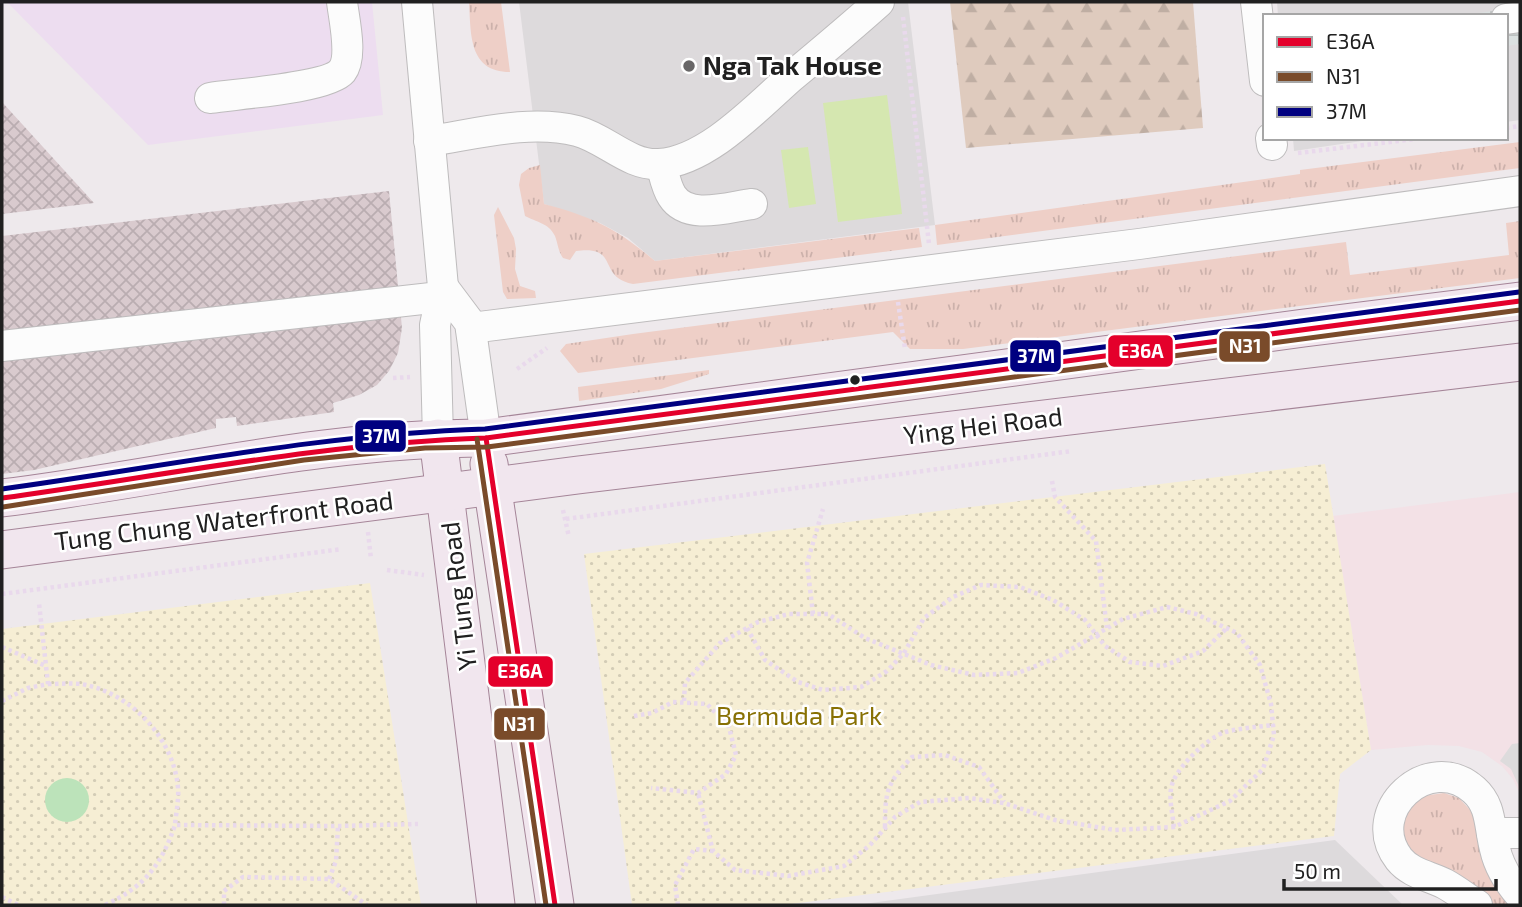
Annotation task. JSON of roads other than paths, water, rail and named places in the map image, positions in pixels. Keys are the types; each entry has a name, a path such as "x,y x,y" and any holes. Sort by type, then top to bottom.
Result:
{"main road":[{"name":"Ying Hei Road","path":"439,438 486,438 1520,301"},
{"name":"Ying Hei Road","path":"446,494 1520,362"},
{"name":"Yi Tung Road","path":"439,438 496,905"},
{"name":"Tung Chung Waterfront Road","path":"2,498 213,464 357,445 439,438"},
{"name":"Yi Tung Road","path":"486,438 555,905"},
{"name":"Tung Chung Waterfront Road","path":"2,550 446,494"}],"street":[{"path":"210,98 324,82 342,71 348,54 342,2"},
{"name":"Yi Tung Road","path":"417,2 442,292 435,325 439,438"},
{"path":"1256,2 1263,63"},
{"path":"429,141 510,129 561,127 599,140 634,160 661,164 692,155 727,132 871,9"},
{"path":"661,164 670,193 679,205 687,209 705,210 752,204"},
{"path":"471,328 1139,244 1520,191"},
{"path":"2,346 442,292"},
{"name":"Yi Tung Road","path":"442,292 470,323 486,438"},
{"path":"1476,905 1448,886 1408,867 1393,848 1389,832 1396,802 1406,790 1431,778 1447,777 1463,782 1481,797 1506,833 1499,862 1509,883 1520,895"}],"place":[{"name":"Nga Tak House","path":"689,66"}],"park label":[{"name":"Bermuda Park","path":"799,716"}]}
